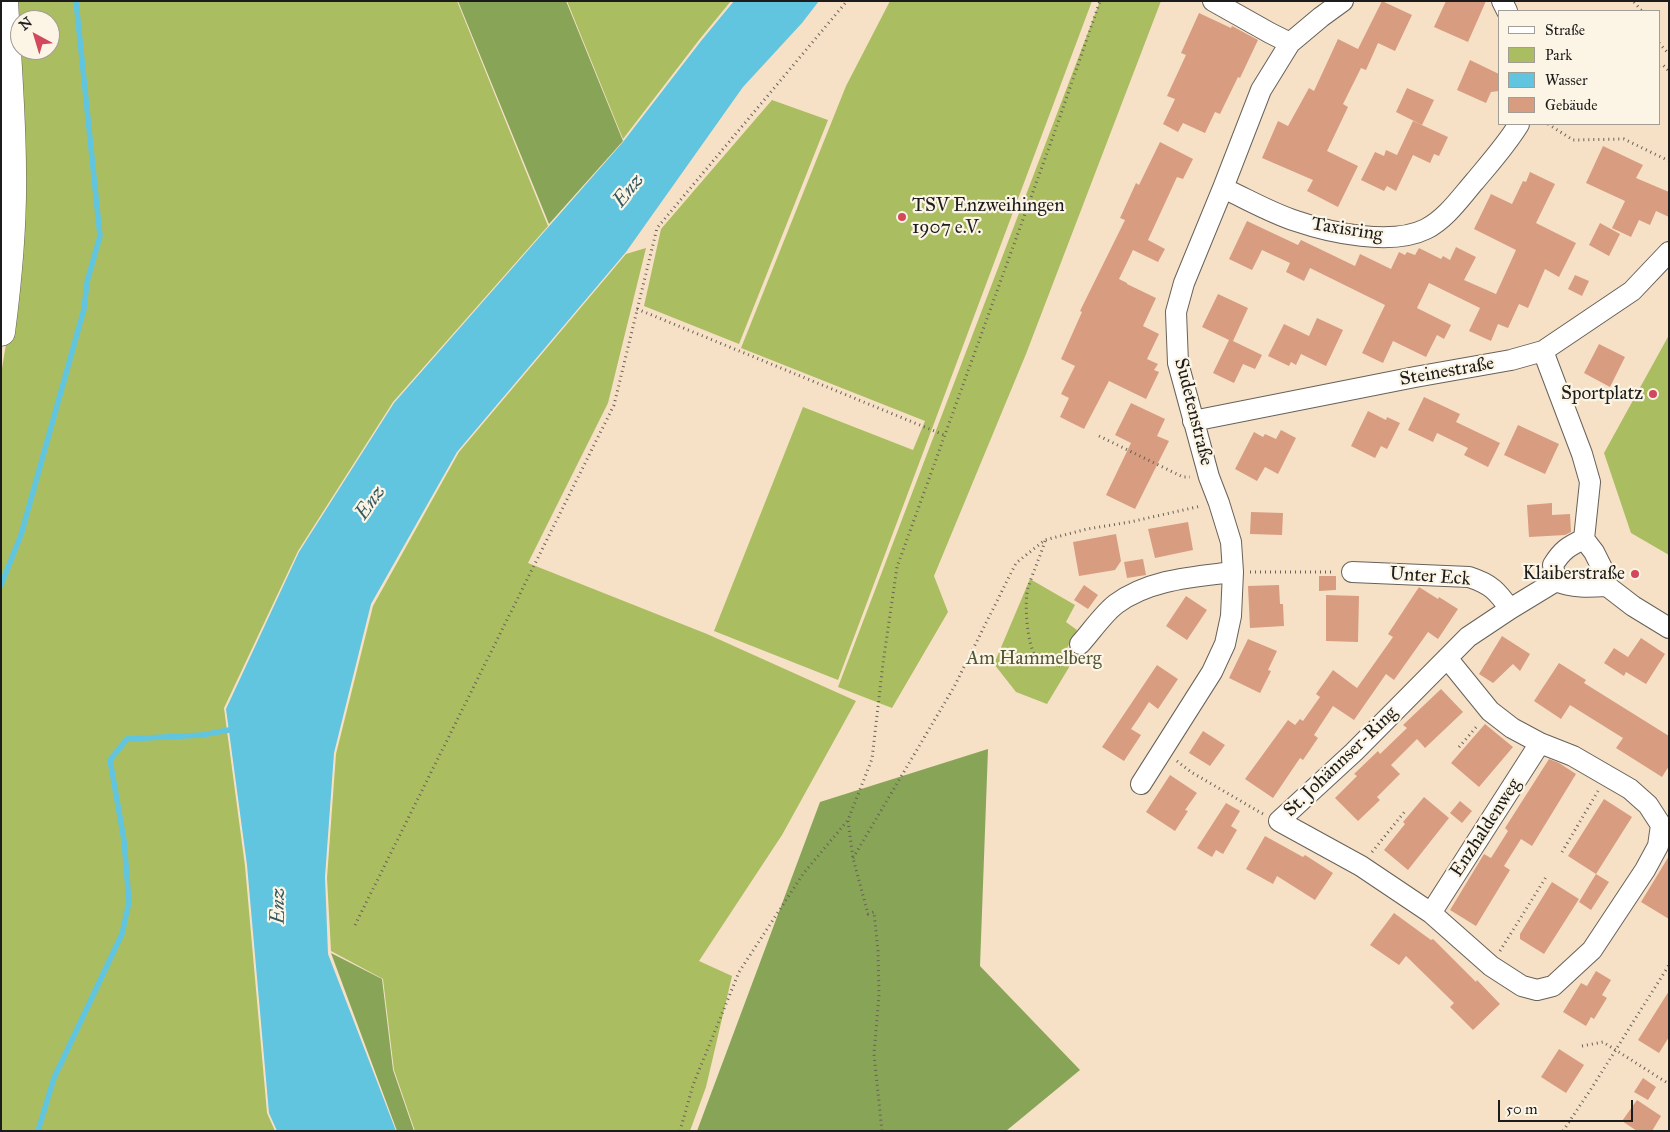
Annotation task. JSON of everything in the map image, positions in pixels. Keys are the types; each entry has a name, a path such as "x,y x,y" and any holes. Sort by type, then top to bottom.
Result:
{"main road":[{"path":"1,332 9,271 12,173 4,1"}],"street":[{"path":"1213,1 1270,34 1290,43"},
{"name":"Sudetenstraße","path":"1142,784 1212,672 1225,644 1231,616 1233,572 1231,542 1219,503 1208,477 1178,363 1176,312 1184,283 1261,90 1290,43 1321,16 1343,1"},
{"name":"Taxisring","path":"1223,188 1295,221 1327,230 1370,236 1400,236 1426,228 1444,215 1488,165 1518,125"},
{"name":"Steinestraße","path":"1193,421 1511,360 1543,351 1632,291 1669,252"},
{"path":"1543,351 1582,454 1590,482 1584,539 1594,552 1602,568 1607,586 1633,606 1669,628"},
{"path":"1556,581 1553,565 1560,553 1584,539"},
{"path":"1080,644 1115,604 1136,592 1167,581 1233,572"},
{"name":"Unter Eck","path":"1352,572 1469,577 1484,582 1500,594 1510,609"},
{"path":"1556,581 1569,586 1607,586"},
{"path":"1510,609 1556,581"},
{"name":"St. Johännser-Ring","path":"1447,658 1490,711 1512,728 1572,756 1630,789 1648,805 1660,825 1658,846 1645,870 1592,950 1553,986 1538,990 1522,986 1491,966 1431,913 1361,866 1279,821 1354,752 1447,658 1468,637 1510,609"},
{"name":"Enzhaldenweg","path":"1431,913 1540,742"}],"path":[{"path":"355,925 614,404 657,228 847,1"},
{"path":"680,1131 693,1085 739,972 803,874 848,820 872,759 897,566 1055,131 1100,1"},
{"path":"1660,44 1669,54"},
{"path":"1550,125 1573,140 1624,140 1669,161"},
{"path":"637,309 944,435"},
{"path":"1099,436 1183,477 1208,477"},
{"path":"853,858 954,687 1016,563 1045,540 1087,529 1219,503"},
{"path":"1045,540 1040,561 1028,590 1027,609 1030,645 1036,657 1048,663 1061,666 1080,644"},
{"path":"1233,572 1352,572"},
{"path":"1459,748 1490,711"},
{"path":"1191,772 1265,815"},
{"path":"1562,852 1608,775"},
{"path":"1361,866 1406,810"},
{"path":"848,820 853,858 868,914 874,912 878,951 879,995 874,1054 882,1131"},
{"path":"1491,966 1546,877"},
{"path":"1563,1131 1669,965"},
{"path":"1582,1046 1604,1042 1669,1084"}],"green space":[{"path":"14,1 457,1 548,226 393,402 298,551 224,708 245,866 267,1113 275,1131 1,1131 1,374 10,321 13,60 60,60 60,10 14,10"},
{"path":"458,1 566,1 623,141 549,224"},
{"path":"567,1 731,1 623,139"},
{"name":"TSV Enzweihingen 1907 e.V.","path":"890,1 1092,1 838,680 714,631 803,407 913,450 925,421 741,348 846,86"},
{"path":"1100,1 1161,1 1026,354 934,576 948,612 892,708 838,687"},
{"path":"772,100 828,120 739,344 644,306 661,229"},
{"path":"646,248 608,403 528,563 707,634 856,701 782,835 699,961 732,976 706,1087 690,1131 415,1131 394,1070 383,979 331,951 327,878 336,754 373,606 459,452 626,254"},
{"name":"Sportplatz","path":"1669,335 1669,555 1631,533 1604,453"},
{"name":"Am Hammelberg","path":"1030,579 1075,605 1066,622 1077,630 1066,650 1074,659 1047,704 1016,692 994,664"},
{"path":"988,749 980,966 1080,1070 1006,1131 697,1131 820,802"},
{"path":"331,953 382,979 393,1070 414,1131 397,1131"}],"water":[{"name":"Enz","path":"734,1 819,1 802,23 743,87 626,252 457,452 371,604 334,753 325,877 328,954 396,1131 277,1131 269,1113 247,865 226,709 299,552 394,403 623,142"}],"building":[{"path":"1382,1 1412,15 1395,51 1378,43 1366,70 1361,68 1343,104 1348,107 1327,151 1358,166 1338,207 1307,191 1313,180 1262,158 1278,121 1288,126 1309,88 1314,91 1338,39 1358,49"},
{"path":"1446,1 1486,1 1468,42 1434,27"},
{"path":"1199,13 1231,28 1232,26 1258,40 1220,114 1215,112 1205,133 1183,123 1178,132 1163,124 1175,99 1167,96 1186,55 1181,53"},
{"path":"1470,60 1498,74 1498,91 1491,92 1486,103 1457,90"},
{"path":"1407,88 1434,100 1422,125 1396,112"},
{"path":"1413,121 1448,137 1439,156 1434,154 1430,163 1413,155 1396,191 1387,186 1384,191 1361,180 1375,152 1384,156 1386,150 1397,155"},
{"path":"1160,142 1193,159 1183,179 1177,177 1148,240 1165,249 1158,262 1133,250 1119,279 1156,298 1143,326 1159,334 1147,359 1158,364 1154,370 1159,372 1146,399 1109,381 1084,429 1060,417 1069,398 1061,394 1075,366 1061,359 1082,312 1080,311 1125,220 1120,218 1136,183 1139,185"},
{"path":"1603,146 1643,165 1636,178 1669,192 1669,217 1656,211 1650,225 1639,220 1631,237 1612,228 1625,201 1586,183"},
{"path":"1530,172 1555,184 1536,223 1576,243 1559,277 1545,269 1528,308 1519,304 1508,328 1498,324 1491,341 1469,331 1480,308 1429,283 1417,308 1451,325 1444,339 1437,335 1426,357 1393,341 1383,363 1362,353 1385,305 1310,268 1304,281 1286,272 1290,263 1262,250 1252,270 1229,259 1247,221 1298,245 1301,240 1355,266 1360,254 1391,269 1399,252 1405,255 1407,252 1415,255 1419,248 1441,259 1443,256 1450,260 1456,247 1476,257 1464,280 1496,294 1516,250 1474,229 1491,194 1512,204 1523,181 1526,182"},
{"path":"1600,223 1620,234 1609,256 1589,245"},
{"path":"1575,275 1589,281 1582,296 1568,289"},
{"path":"1218,294 1248,308 1233,341 1262,355 1255,369 1243,364 1234,383 1213,373 1229,340 1202,327"},
{"path":"1317,318 1343,330 1326,366 1301,354 1296,365 1291,362 1289,366 1268,356 1284,324 1309,336"},
{"path":"1599,344 1625,357 1610,387 1584,373"},
{"path":"1424,397 1460,414 1456,422 1500,443 1488,467 1464,455 1468,448 1437,433 1433,442 1408,430"},
{"path":"1131,403 1165,419 1157,436 1169,441 1135,509 1106,495 1131,443 1115,435"},
{"path":"1368,411 1386,420 1387,417 1400,423 1387,449 1381,446 1375,458 1351,446"},
{"path":"1518,425 1559,444 1545,474 1504,455"},
{"path":"1281,430 1296,438 1278,474 1265,467 1257,481 1235,469 1254,432 1263,437 1265,434 1276,439"},
{"path":"1552,503 1552,515 1570,514 1571,532 1565,535 1529,537 1527,505"},
{"path":"1251,512 1283,513 1282,535 1250,534"},
{"path":"1188,522 1193,550 1155,558 1148,529"},
{"path":"1116,534 1121,561 1115,570 1079,576 1073,542"},
{"path":"1143,559 1146,575 1127,578 1124,562"},
{"path":"1319,576 1336,576 1336,590 1319,591"},
{"path":"1084,585 1098,595 1088,609 1074,600"},
{"path":"1279,585 1280,604 1283,604 1284,626 1250,628 1248,586"},
{"path":"1419,587 1458,609 1438,639 1428,632 1394,680 1386,674 1354,720 1333,706 1314,735 1318,738 1303,760 1300,758 1273,798 1245,779 1288,720 1295,725 1300,719 1303,721 1320,697 1316,694 1333,670 1357,688 1393,637 1388,634"},
{"path":"1326,595 1359,596 1358,642 1326,641"},
{"path":"1186,596 1207,610 1187,640 1166,626"},
{"path":"1502,636 1530,654 1520,671 1513,664 1493,683 1479,674"},
{"path":"1641,638 1665,654 1646,684 1626,672 1624,676 1604,663 1614,648 1628,657"},
{"path":"1248,639 1277,651 1268,670 1271,671 1260,693 1229,678"},
{"path":"1559,663 1586,680 1584,683 1669,736 1669,766 1662,777 1616,748 1623,738 1570,705 1561,719 1534,701"},
{"path":"1157,665 1178,679 1158,709 1149,702 1131,729 1141,735 1124,761 1102,747"},
{"path":"1441,689 1463,712 1425,748 1417,739 1391,765 1400,774 1377,797 1380,800 1358,821 1335,798 1357,776 1354,774 1378,751 1380,754 1407,728 1403,725"},
{"path":"1485,724 1513,747 1479,787 1451,763"},
{"path":"1203,731 1225,745 1210,766 1189,753"},
{"path":"1549,759 1576,774 1532,846 1521,839 1504,866 1510,870 1476,926 1450,910 1484,854 1491,858 1508,831 1505,828"},
{"path":"1170,775 1197,793 1185,810 1188,811 1175,831 1146,812"},
{"path":"1424,797 1449,818 1408,870 1384,850 1405,824 1403,822"},
{"path":"1604,799 1632,817 1596,874 1568,856"},
{"path":"1460,801 1472,811 1462,823 1450,813"},
{"path":"1226,803 1240,811 1231,826 1237,830 1223,854 1216,850 1212,857 1197,848"},
{"path":"1265,836 1303,857 1305,855 1333,873 1315,900 1277,876 1273,884 1246,869"},
{"path":"1669,856 1669,919 1641,902"},
{"path":"1596,874 1609,882 1591,910 1579,902"},
{"path":"1552,882 1579,899 1544,954 1520,939 1520,934"},
{"path":"1394,913 1431,940 1433,939 1500,1004 1473,1030 1450,1007 1454,1003 1406,956 1399,965 1370,945"},
{"path":"1596,971 1611,980 1602,995 1607,998 1594,1019 1591,1017 1586,1026 1563,1012 1581,983 1587,986"},
{"path":"1669,991 1669,1037 1659,1053 1638,1040"},
{"path":"1559,1049 1584,1065 1566,1093 1541,1077"},
{"path":"1643,1078 1656,1087 1648,1100 1634,1092"},
{"path":"1637,1100 1661,1116 1652,1131 1637,1131 1622,1121"}],"waterway":[{"path":"1,585 21,535 84,309 87,282 100,236 76,1"},
{"path":"38,1131 54,1078 122,934 129,902 124,840 110,760 127,739 202,735 229,730"}],"place":[{"name":"TSV Enzweihingen 1907 e.V.","path":"902,217"},
{"name":"Sportplatz","path":"1653,394"},
{"name":"Klaiberstraße","path":"1635,574"}]}
